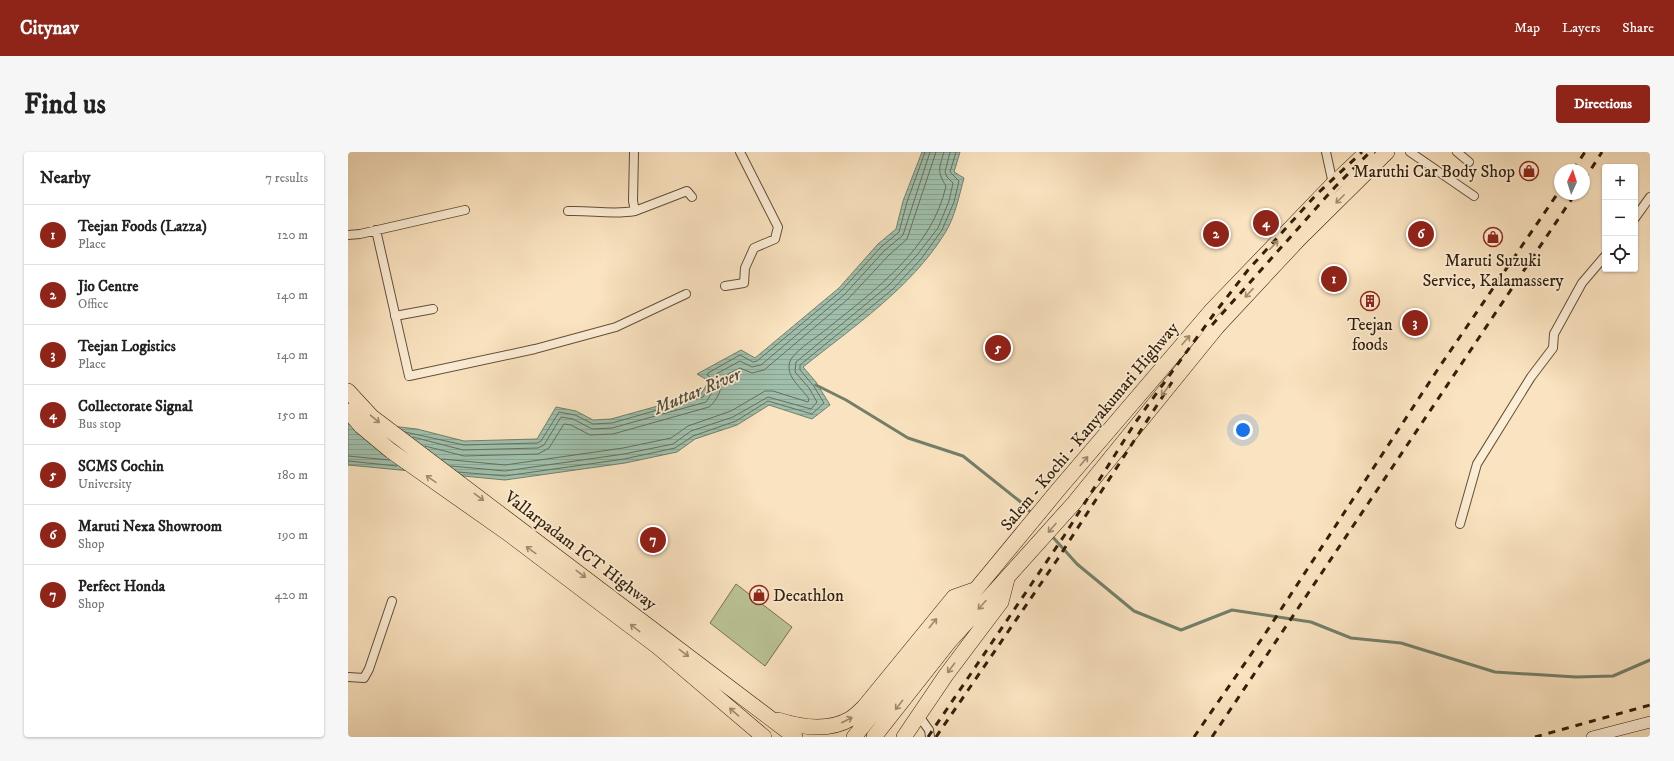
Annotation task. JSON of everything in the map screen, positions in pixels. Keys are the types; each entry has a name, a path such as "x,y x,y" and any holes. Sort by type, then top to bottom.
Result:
{"highway":[{"name":"Salem - Kochi - Kanyakumari Highway","path":"854,737 974,590 1017,542 1058,490 1212,310 1333,184 1366,152"},
{"name":"Salem - Kochi - Kanyakumari Highway","path":"874,737 948,643 1074,503 1217,327 1299,239 1387,152"},
{"name":"Vallarpadam ICT Highway","path":"348,391 372,417 658,647 761,735"},
{"name":"Vallarpadam ICT Highway","path":"348,411 361,426 391,451 513,529 795,737"},
{"path":"904,737 946,675 1001,602 1008,576"},
{"path":"769,717 795,725 812,727 831,726 850,720 864,707 954,596 974,590"}],"street":[{"path":"634,152 633,201 635,210"},
{"path":"725,286 744,283 745,268 754,248 775,239 778,227 740,152"},
{"path":"1326,152 1333,184"},
{"path":"1410,152 1474,196"},
{"path":"1457,152 1469,162"},
{"path":"568,211 581,210 601,213 621,213 635,210 687,191 692,197"},
{"path":"1638,214 1650,197"},
{"path":"348,235 465,210"},
{"path":"376,230 408,376 536,349 616,327 686,294"},
{"path":"1460,524 1477,464 1531,377 1553,348 1554,334 1582,283 1602,260"},
{"path":"395,316 433,309"},
{"path":"348,677 364,678 369,669 392,601"},
{"path":"918,716 929,730 930,737"},
{"path":"1592,737 1650,722"}],"shaded area":[{"path":"736,584 792,627 765,666 710,623"}],"water":[{"path":"922,152 960,152 954,172 964,178 951,220 945,233 916,272 861,322 803,367 816,382 830,405 812,419 769,405 737,425 695,439 677,452 625,463 505,480 348,465 348,421 417,429 464,441 537,439 556,407 576,411 593,420 611,419 701,394 709,381 697,374 741,350 755,358 839,288 878,244 896,229 903,201"}],"waterway":[{"path":"816,385 846,400 908,438 963,456 1022,503 1032,514"},
{"path":"1050,534 1077,564 1134,611 1181,630 1232,610 1311,622 1351,638 1401,643 1495,672 1576,677 1613,676 1650,660"}],"railway":[{"path":"928,737 1064,536 1135,423 1214,314 1248,270 1316,195 1362,152"},
{"path":"1212,325 1335,187 1370,152"},
{"path":"1577,164 1585,152"},
{"path":"1590,171 1602,152"},
{"path":"1194,737 1263,637 1438,369 1554,199"},
{"path":"1212,737 1571,200"},
{"path":"936,737 1057,560 1172,382"},
{"path":"1535,737 1650,705"}],"place":[{"name":"Maruthi Car Body Shop","path":"1529,171"},
{"name":"Collectorate Signal","path":"1266,223"},
{"name":"Jio Centre","path":"1216,234"},
{"name":"Maruti Nexa Showroom","path":"1421,234"},
{"name":"Maruti Suzuki Service, Kalamassery","path":"1493,237"},
{"name":"Teejan Foods (Lazza)","path":"1334,279"},
{"name":"Teejan foods","path":"1370,301"},
{"name":"Teejan Logistics","path":"1415,323"},
{"name":"SCMS Cochin","path":"998,348"},
{"name":"Perfect Honda","path":"653,540"},
{"name":"Decathlon","path":"759,595"}],"water label":[{"name":"Muttar River","path":"697,391"}]}
